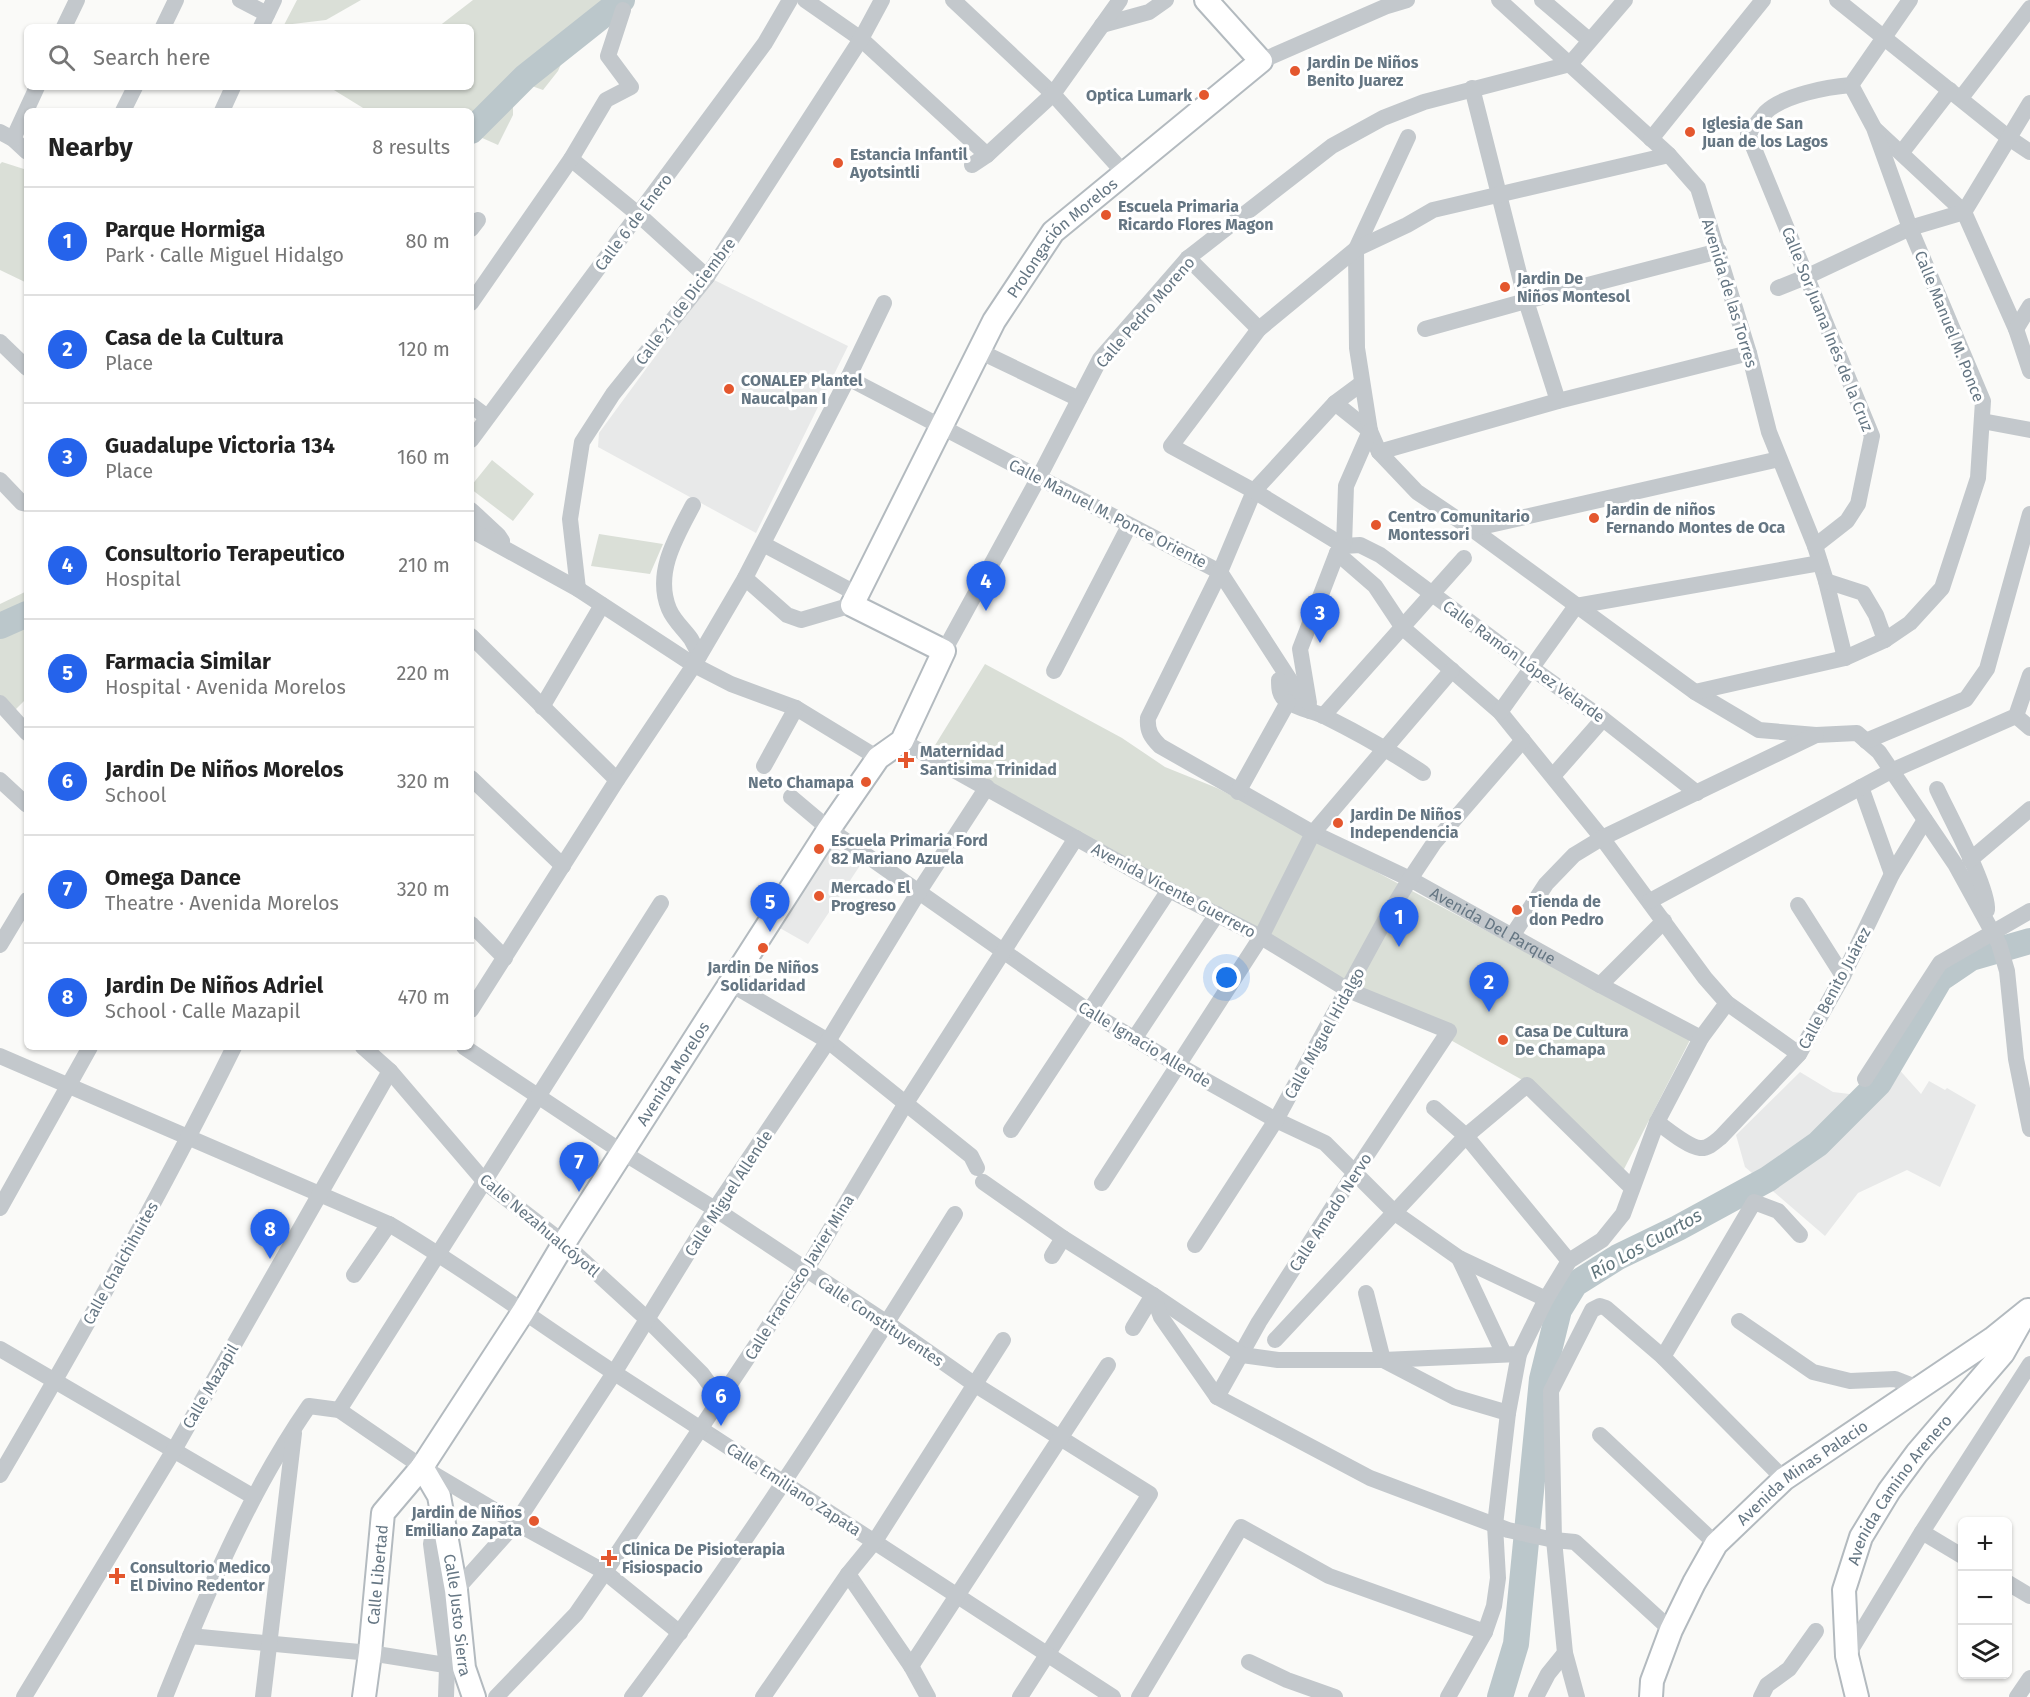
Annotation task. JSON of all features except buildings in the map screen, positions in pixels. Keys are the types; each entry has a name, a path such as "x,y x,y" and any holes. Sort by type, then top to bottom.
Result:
{"main road":[{"path":"1206,0 1261,61"},
{"name":"Prolongación Morelos","path":"855,600 994,321 1053,232 1261,61"},
{"path":"855,600 944,651"},
{"name":"Avenida Morelos","path":"422,1467 829,829 878,758 902,741 944,651"},
{"name":"Avenida Minas Palacio","path":"1651,1697 1652,1681 1671,1630 1694,1582 1716,1544 1784,1479 1992,1339 2029,1309"},
{"name":"Avenida Camino Arenero","path":"1857,1697 1847,1656 1844,1590 1861,1537 1889,1491 1917,1453 2003,1353 2029,1309"},
{"name":"Calle Justo Sierra","path":"422,1467 439,1496 456,1590 456,1667 474,1697"},
{"name":"Calle Libertad","path":"364,1697 383,1513 422,1467"}],"street":[{"path":"65,24 77,0"},
{"path":"164,24 176,0"},
{"path":"240,0 267,14"},
{"name":"Calle 6 de Enero","path":"474,436 765,43 790,0"},
{"path":"805,0 861,39 987,155"},
{"name":"Calle 21 de Diciembre","path":"578,589 570,519 582,442 614,394 707,277 861,39 882,0"},
{"path":"953,0 1053,94 1124,173"},
{"path":"972,165 987,155 1053,94 1120,0"},
{"path":"1102,25 1149,12 1166,0"},
{"name":"Prolongación Morelos","path":"1261,61 1387,6 1407,0"},
{"name":"Avenida de las Torres","path":"1499,0 1669,155 1698,188 1749,353 1769,432 1815,546 1845,658"},
{"path":"1542,0 1590,40"},
{"path":"1570,64 1625,0"},
{"path":"1651,139 1763,0"},
{"path":"1837,0 2009,138 2030,152"},
{"path":"1851,85 1910,0"},
{"path":"1902,152 2030,8"},
{"path":"474,299 571,159 606,100 631,87 608,56 623,10"},
{"name":"Calle Pedro Moreno","path":"944,651 1039,477 1100,359 1188,258 1332,146 1383,117 1472,88 1570,64"},
{"name":"Calle Manuel M. Ponce","path":"1695,692 1845,658 1885,640 1910,623 1942,588 1978,478 1983,401 1910,228 1874,128 1851,85"},
{"name":"Calle Sor Juana Inés de la Cruz","path":"1815,546 1847,521 1858,504 1872,436 1748,134 1767,111 1780,103 1828,87 1851,85"},
{"path":"1472,88 1526,301 1558,401"},
{"path":"24,150 6,135 35,90"},
{"path":"124,108 134,90"},
{"path":"223,108 232,90"},
{"path":"1778,288 1910,228 1964,212 2030,103"},
{"path":"1874,128 1964,212 2016,329 2030,371"},
{"path":"1408,137 1356,249 1357,348 1370,431 1379,452 1418,492 1695,692 1759,729 1816,735 1857,733 1879,752 1968,886 1993,932 2007,971 2025,1082 2030,1129"},
{"path":"1669,155 1433,210 1356,249 1259,329 1171,446 1254,491 1340,550 1375,586 1403,628 1500,712 1602,838 1727,1003 1799,1054"},
{"path":"571,159 639,215 707,277"},
{"path":"1425,329 1719,251"},
{"path":"1188,258 1259,329"},
{"path":"474,1005 617,780 697,660 745,578 884,303"},
{"path":"2016,329 2030,306"},
{"path":"0,342 24,365"},
{"path":"979,351 1079,399"},
{"path":"1379,452 1558,401 1749,353"},
{"name":"Calle Manuel M. Ponce Oriente","path":"848,378 1220,572 1317,713"},
{"path":"1220,572 1254,491 1335,403 1362,383"},
{"path":"1335,403 1370,431"},
{"path":"474,407 487,417"},
{"path":"1982,421 2030,430"},
{"path":"1317,713 1300,649 1340,550 1346,486 1370,431"},
{"path":"1472,529 1779,459"},
{"path":"0,480 24,503"},
{"path":"693,505 671,550 663,584 669,610 691,639 697,660"},
{"path":"474,513 498,535 508,550"},
{"path":"1866,741 1966,699 1987,669 2024,557 2030,514"},
{"path":"1054,671 1129,526"},
{"path":"474,532 578,589 697,660 731,684 796,708 878,758"},
{"path":"763,544 855,600"},
{"name":"Calle Ramón López Velarde","path":"1340,550 1360,545 1380,555 1603,718 1697,794"},
{"path":"1317,713 1403,628 1464,558"},
{"path":"1500,712 1576,606 1820,563"},
{"name":"Avenida Del Parque","path":"1220,572 1148,718 1147,727 1151,737 1160,746 1313,833 1410,879 1600,985 1701,1038"},
{"path":"745,578 787,615 801,620 855,600"},
{"path":"1826,581 1863,593 1876,615 1885,640"},
{"path":"542,707 602,605"},
{"path":"474,639 617,780"},
{"path":"1102,1183 1261,937 1313,833 1452,670"},
{"path":"1650,901 1891,771 2016,716 2030,675"},
{"path":"1317,713 1279,680 1279,689 1288,702 1317,713 1384,747 1423,773"},
{"path":"1238,792 1288,702"},
{"path":"0,703 24,730"},
{"path":"764,766 796,708"},
{"path":"2016,716 2030,728"},
{"path":"1553,776 1603,718"},
{"path":"1512,936 1546,884 1574,855 1602,838 1816,735"},
{"name":"Avenida Vicente Guerrero","path":"902,741 1169,890 1261,937 1348,990 1449,1031"},
{"name":"Calle Miguel Hidalgo","path":"1195,1245 1276,1120 1410,879 1434,843 1523,741"},
{"path":"0,780 24,802"},
{"path":"474,781 563,866"},
{"name":"Calle Miguel Allende","path":"456,1590 516,1523 614,1373 715,1209 828,1041 918,893 987,787"},
{"path":"1862,787 1892,874"},
{"path":"1937,789 1981,882 1988,903 1993,932"},
{"name":"Calle Ignacio Allende","path":"791,797 829,829 1089,1012 1276,1120 1325,1143 1353,1174 1395,1213 1459,1258 1546,1299"},
{"path":"1970,860 2030,809"},
{"name":"Calle Benito Juárez","path":"1657,1122 1693,1146 1701,1149 1710,1146 1799,1054 1843,976 1892,874 1925,820"},
{"name":"Calle Francisco Javier Mina","path":"496,1697 576,1614 605,1572 806,1270 906,1103 1076,838"},
{"path":"1011,1130 1169,890"},
{"path":"339,1410 661,903"},
{"path":"0,945 24,905"},
{"path":"1798,905 1843,976"},
{"path":"1865,1079 1940,963 2030,911"},
{"path":"1134,1039 1217,914"},
{"path":"1600,985 1664,921"},
{"path":"474,927 505,958"},
{"path":"730,984 828,1041 971,1156 980,1175 1063,1238 1242,1355 1278,1360 1383,1360 1511,1354"},
{"path":"1448,1697 1485,1632 1494,1606 1502,1527 1511,1354 1569,1261 1602,1240 1623,1214 1657,1122 1701,1038 1727,1003"},
{"name":"Calle Amado Nervo","path":"1217,1397 1259,1322 1353,1174 1449,1031"},
{"path":"0,1208 88,1050"},
{"name":"Calle Chalchihuites","path":"0,1475 55,1382 189,1138 233,1050"},
{"name":"Calle Nezahualcóyotl","path":"366,1050 390,1071 485,1182 564,1243 647,1319 702,1374 720,1399"},
{"name":"Calle Constituyentes","path":"468,1050 622,1152 715,1209 887,1323 974,1384 1150,1494 1048,1654"},
{"name":"Calle Emiliano Zapata","path":"0,1056 389,1224 439,1253 699,1429 1113,1697"},
{"name":"Calle Mazapil","path":"24,1697 174,1450 390,1071"},
{"path":"1275,1340 1466,1136 1527,1085 1632,1188"},
{"path":"1434,1108 1466,1136 1569,1261"},
{"path":"1663,1357 1754,1202 1778,1211 1800,1235"},
{"path":"632,1697 680,1633 784,1482 955,1215"},
{"path":"354,1275 389,1224"},
{"path":"1052,1256 1063,1238"},
{"name":"Calle Ignacio Allende","path":"1459,1258 1511,1354"},
{"path":"1366,1293 1383,1360 1454,1397 1508,1413"},
{"path":"1133,1328 1153,1295"},
{"path":"1153,1295 1161,1317 1217,1397 1370,1478 1502,1527 1575,1542 1671,1630"},
{"path":"1576,1697 1565,1653 1547,1538 1551,1391 1592,1310 1600,1306 1606,1308 1663,1357 1784,1479"},
{"path":"1739,1321 1813,1372 1850,1381 1895,1378 1918,1388"},
{"path":"763,1697 848,1574 875,1541 1003,1340"},
{"path":"0,1349 254,1497"},
{"path":"1847,1656 1922,1532 2030,1364"},
{"path":"911,1666 1108,1365"},
{"path":"165,1697 190,1636 254,1497 309,1406 339,1410 422,1467 605,1572 680,1633"},
{"path":"263,1697 295,1427"},
{"path":"1600,1435 1716,1544"},
{"name":"Calle Justo Sierra","path":"439,1496 431,1544 456,1667 446,1697"},
{"path":"1140,1697 1241,1527 1329,1576 1485,1632"},
{"path":"1922,1532 1958,1554"},
{"path":"848,1574 911,1666 927,1697"},
{"path":"2012,1586 2030,1596"},
{"path":"1761,1697 1767,1685 1789,1669 1816,1631"},
{"path":"190,1636 370,1653 456,1667"},
{"path":"1536,1697 1548,1674 1565,1653"},
{"path":"1020,1697 1048,1654"},
{"path":"1250,1662 1288,1688 1335,1697"},
{"path":"2018,1697 2030,1678"}],"shaded area":[{"path":"297,0 361,0 326,20 285,24"},
{"path":"473,0 604,0 581,18 558,71 543,90 529,85 513,97 513,115 498,145 474,134 474,108 363,108 334,90 474,90 474,24 442,24"},
{"path":"2,162 24,169 24,282 0,270 0,164"},
{"name":"CONALEP Plantel Naucalpan I","path":"712,279 848,346 756,533 598,447 599,433"},
{"path":"492,460 534,494 513,521 474,491 474,482"},
{"path":"599,534 663,544 650,574 591,566"},
{"path":"24,592 24,701 13,712 0,697 0,604"},
{"path":"985,664 1122,738 1165,767 1217,788 1690,1040 1623,1171 1535,1087 1213,908 929,755"},
{"name":"Mercado El Progreso","path":"831,844 861,864 808,944 778,927"},
{"path":"1896,1066 1921,1094 1929,1081 1945,1090 1947,1088 1976,1105 1940,1187 1907,1170 1858,1193 1825,1236 1745,1167 1736,1135 1800,1072 1833,1092 1866,1096"}],"waterway":[{"path":"474,128 525,77 622,0"},
{"path":"0,626 24,615"},
{"name":"Río Los Cuartos","path":"1500,1697 1516,1644 1542,1379 1559,1310 1575,1284 1618,1257 1678,1228 1768,1179 1818,1144 1879,1083 1940,979 1971,958 2030,941"}],"place":[{"name":"Jardin De Niños Benito Juarez","path":"1295,71"},
{"name":"Optica Lumark","path":"1204,95"},
{"name":"Iglesia de San Juan de los Lagos","path":"1690,132"},
{"name":"Estancia Infantil Ayotsintli","path":"838,163"},
{"name":"Escuela Primaria Ricardo Flores Magon","path":"1106,215"},
{"name":"Jardin De Niños Montesol","path":"1505,287"},
{"name":"CONALEP Plantel Naucalpan I","path":"729,389"},
{"name":"Jardin de niños Fernando Montes de Oca","path":"1594,518"},
{"name":"Centro Comunitario Montessori","path":"1376,525"},
{"name":"Consultorio Terapeutico","path":"986,611"},
{"name":"Guadalupe Victoria 134","path":"1320,643"},
{"name":"Maternidad Santisima Trinidad","path":"906,760"},
{"name":"Neto Chamapa","path":"866,782"},
{"name":"Jardin De Niños Independencia","path":"1338,823"},
{"name":"Escuela Primaria Ford 82 Mariano Azuela","path":"819,849"},
{"name":"Mercado El Progreso","path":"819,896"},
{"name":"Tienda de don Pedro","path":"1517,910"},
{"name":"Farmacia Similar","path":"770,932"},
{"name":"Parque Hormiga","path":"1399,947"},
{"name":"Jardin De Niños Solidaridad","path":"763,948"},
{"name":"Casa de la Cultura","path":"1489,1012"},
{"name":"Casa De Cultura De Chamapa","path":"1503,1040"},
{"name":"Omega Dance","path":"579,1192"},
{"name":"Jardin De Niños Adriel","path":"270,1259"},
{"name":"Jardin De Niños Morelos","path":"721,1426"},
{"name":"Jardin de Niños Emiliano Zapata","path":"534,1521"},
{"name":"Clinica De Pisioterapia Fisiospacio","path":"609,1558"},
{"name":"Consultorio Medico El Divino Redentor","path":"117,1576"}]}
